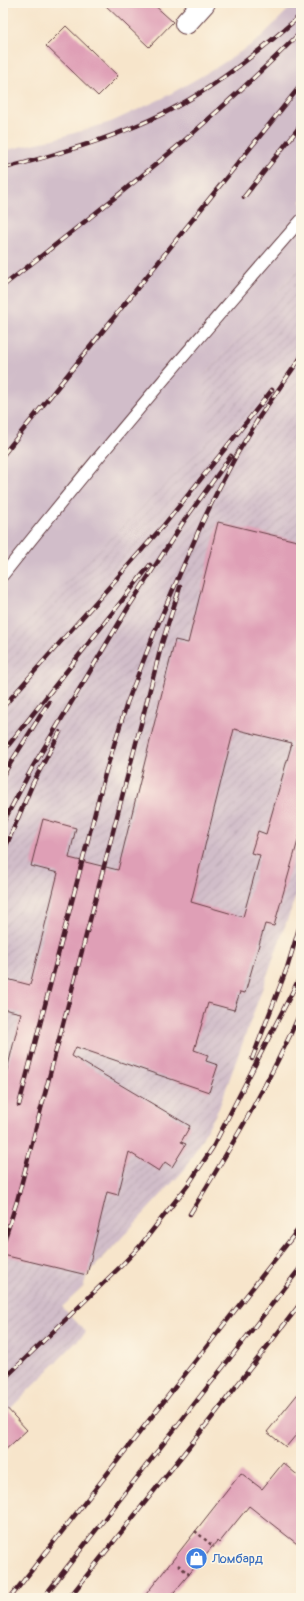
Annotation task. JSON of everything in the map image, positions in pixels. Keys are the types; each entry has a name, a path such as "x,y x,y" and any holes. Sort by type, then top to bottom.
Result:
{"street":[{"path":"186,23 204,3"}],"lane":[{"path":"3,575 144,402 301,220"}],"path":[{"path":"195,1531 214,1546"},
{"path":"178,1565 191,1576"}],"shaded area":[{"path":"295,3 301,3 301,265 203,377 209,434 3,642 3,151 54,139 111,122 163,98 214,69 257,41"},
{"path":"301,265 301,890 298,890 219,1108 185,1169 87,1275 83,1287 62,1307 86,1332 9,1410 27,1430 3,1452 3,642 208,434 203,377"}],"building":[{"path":"103,3 152,3 173,22 149,47"},
{"path":"66,26 118,76 98,96 46,46"},
{"path":"218,522 301,542 301,830 274,926 265,924 245,993 240,992 234,1010 208,1003 194,1050 208,1055 206,1061 218,1065 209,1092 76,1047 72,1056 190,1126 181,1142 186,1144 172,1167 165,1162 159,1171 129,1152 118,1195 107,1192 87,1275 3,1255 3,1086 21,1013 3,1009 3,978 30,985 58,873 31,866 43,819 76,828 69,858 118,870 175,640 188,643","holes":["234,729 292,743 266,834 258,831 251,853 260,855 243,917 191,902"]},
{"path":"301,1390 301,1429 286,1447 267,1432"},
{"path":"3,1404 27,1430 3,1452"},
{"path":"283,1463 301,1478 301,1547 249,1506 219,1543 217,1541 169,1598 143,1598 241,1473 262,1489"}],"railway":[{"path":"3,168 95,142 128,130 175,108 233,70 261,49 301,15"},
{"path":"3,286 118,196 185,140 244,87 301,32"},
{"path":"3,455 301,85"},
{"path":"244,197 301,125"},
{"path":"19,1105 105,774 127,703 155,631 217,492 237,454 260,416 301,357"},
{"path":"3,707 164,525 272,390"},
{"path":"3,823 32,768 128,608 184,521 231,456"},
{"path":"3,752 150,565"},
{"path":"3,1244 17,1201 162,643 180,587"},
{"path":"3,775 49,702"},
{"path":"3,853 33,783 60,732"},
{"path":"252,1059 287,968 301,922"},
{"path":"3,1380 140,1246 188,1185 213,1147 301,975"},
{"path":"190,1214 235,1140 263,1089 301,1011"},
{"path":"10,1598 301,1226"},
{"path":"43,1598 301,1267"},
{"path":"69,1598 301,1303"}],"place":[{"name":"Ломбард","path":"196,1558"}]}
